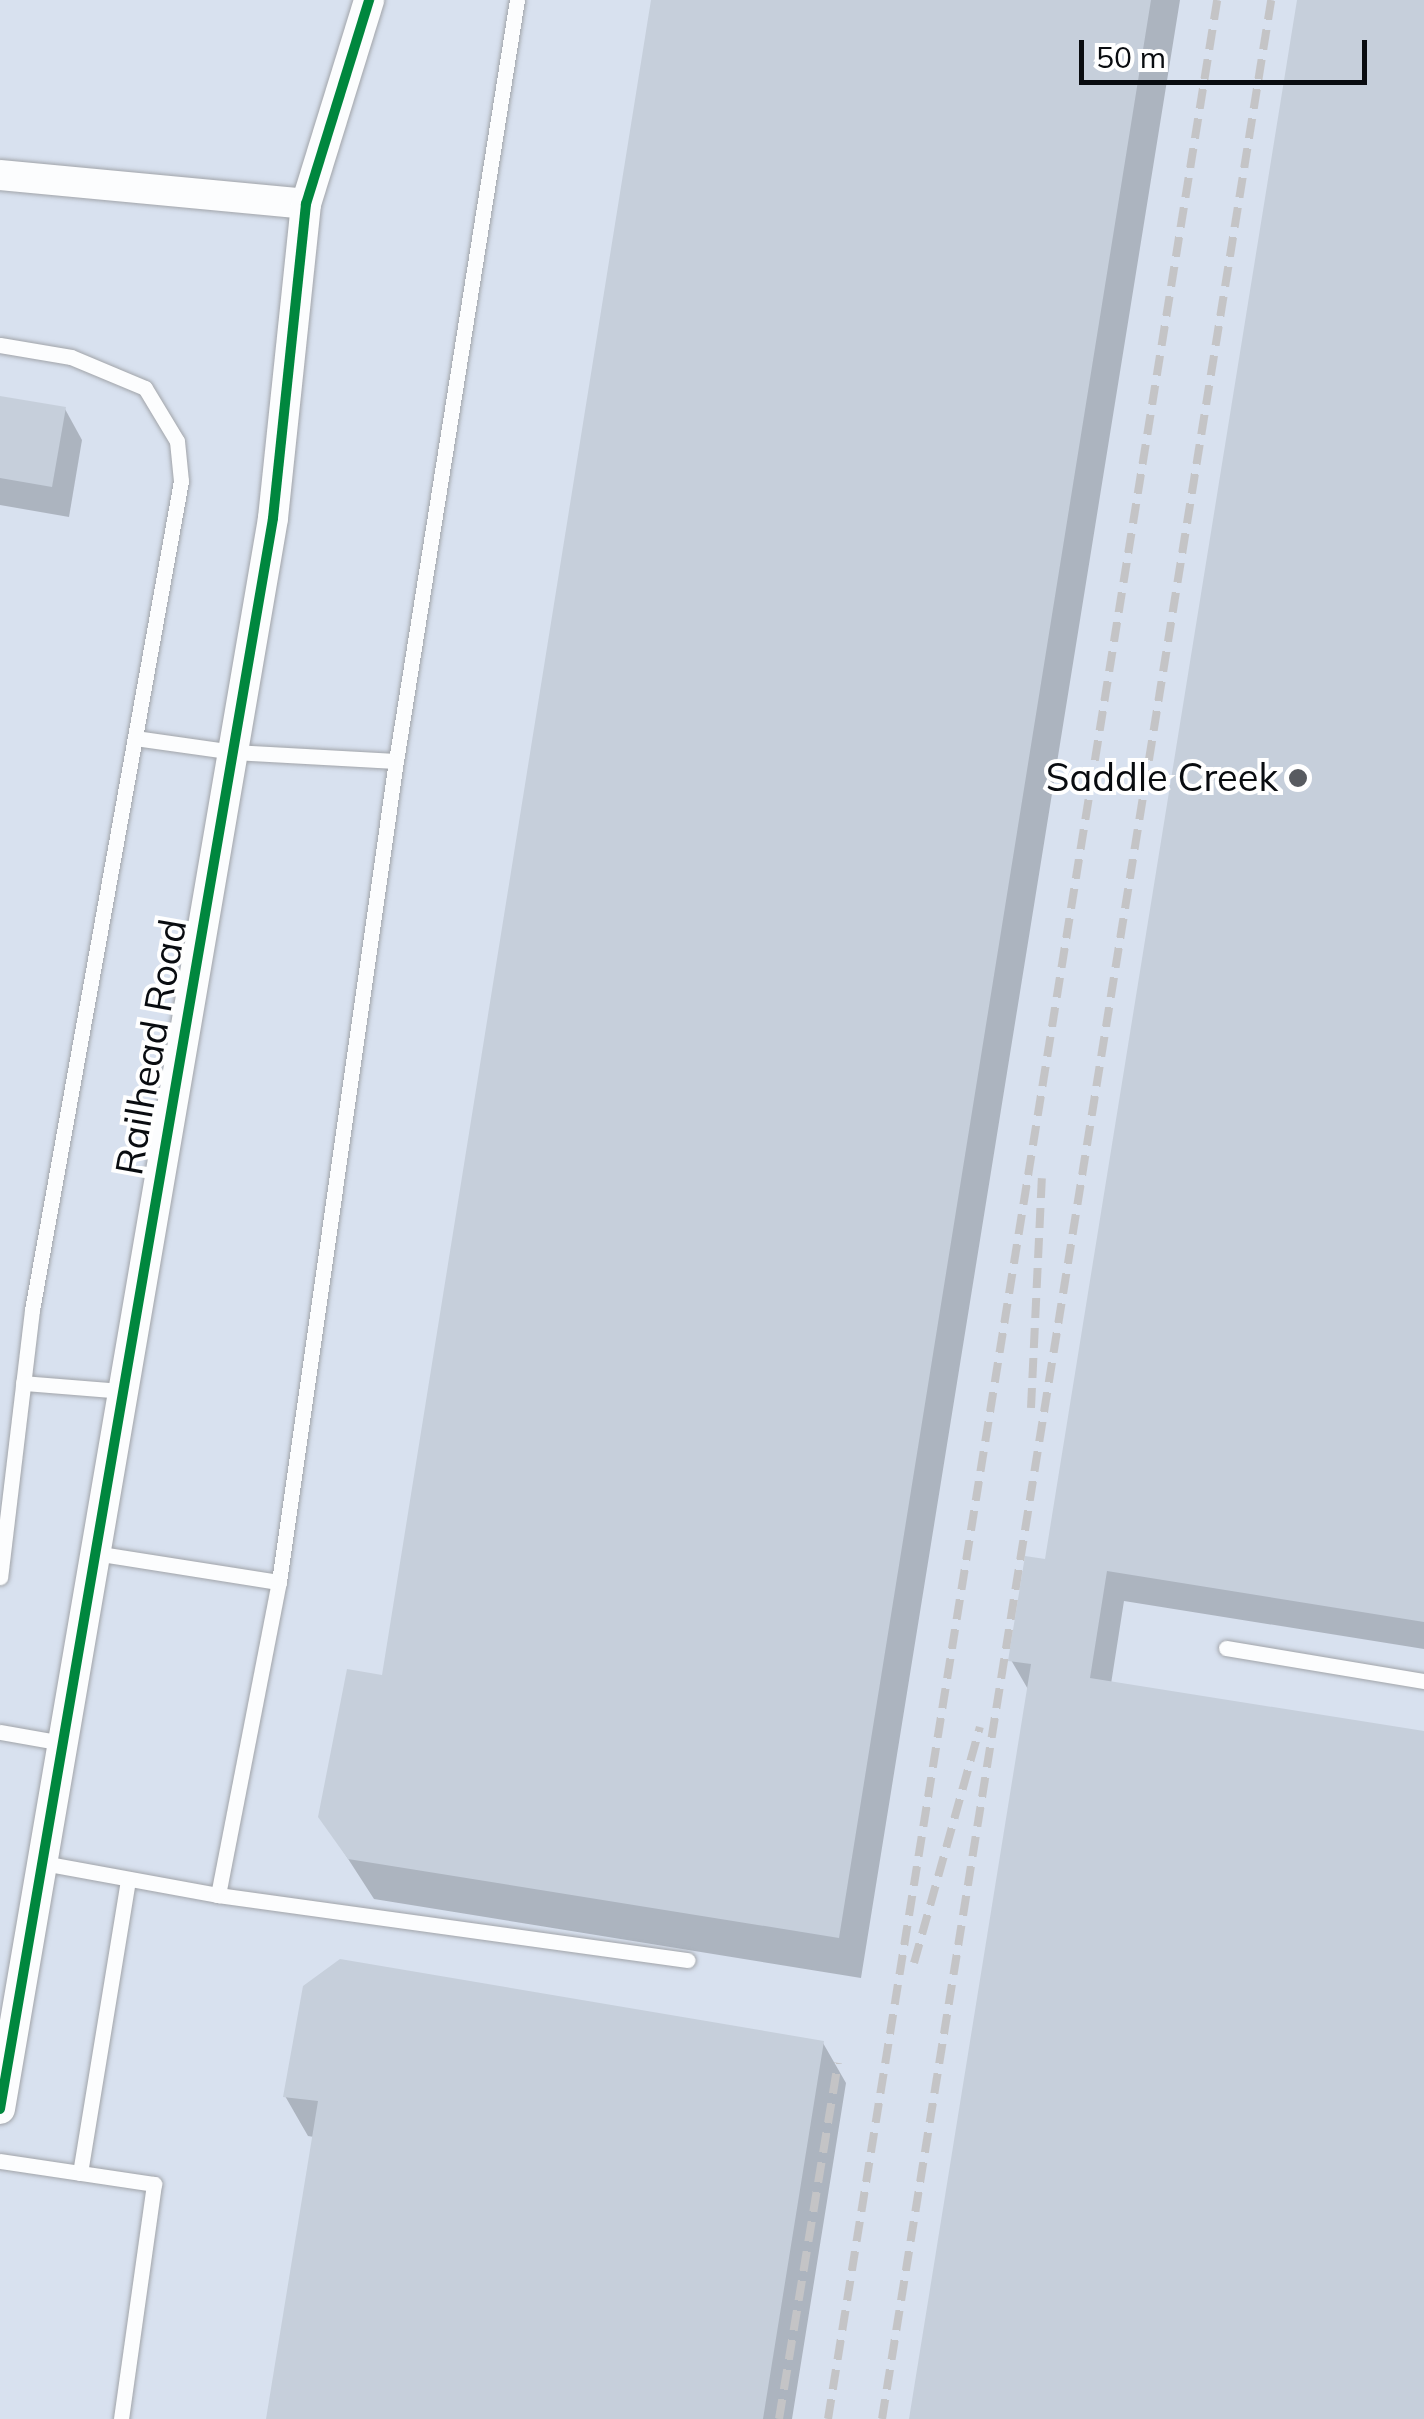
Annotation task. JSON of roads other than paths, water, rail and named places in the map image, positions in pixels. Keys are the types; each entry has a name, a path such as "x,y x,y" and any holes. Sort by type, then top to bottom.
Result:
{"street":[{"name":"Railhead Road","path":"0,2109 273,518 306,204 369,0"},
{"path":"0,175 306,204"}],"lane":[{"path":"218,1895 279,1582 396,760 517,0"},
{"path":"0,346 71,356 145,388 177,441 181,481 23,1383 0,1577"},
{"path":"135,738 232,752 396,760"},
{"path":"23,1383 123,1391"},
{"path":"95,1554 279,1582"},
{"path":"1226,1648 1424,1680"},
{"path":"0,1732 63,1743"},
{"path":"43,1863 218,1895 688,1960"},
{"path":"80,2172 128,1878"},
{"path":"0,2160 154,2184 122,2419"}],"railway":[{"path":"828,2419 1217,0"},
{"path":"882,2419 1271,0"},
{"path":"1031,1408 1042,1178"},
{"path":"914,1963 980,1727"},
{"path":"779,2419 838,2063"}],"place":[{"name":"Saddle Creek","path":"1298,778"}]}
